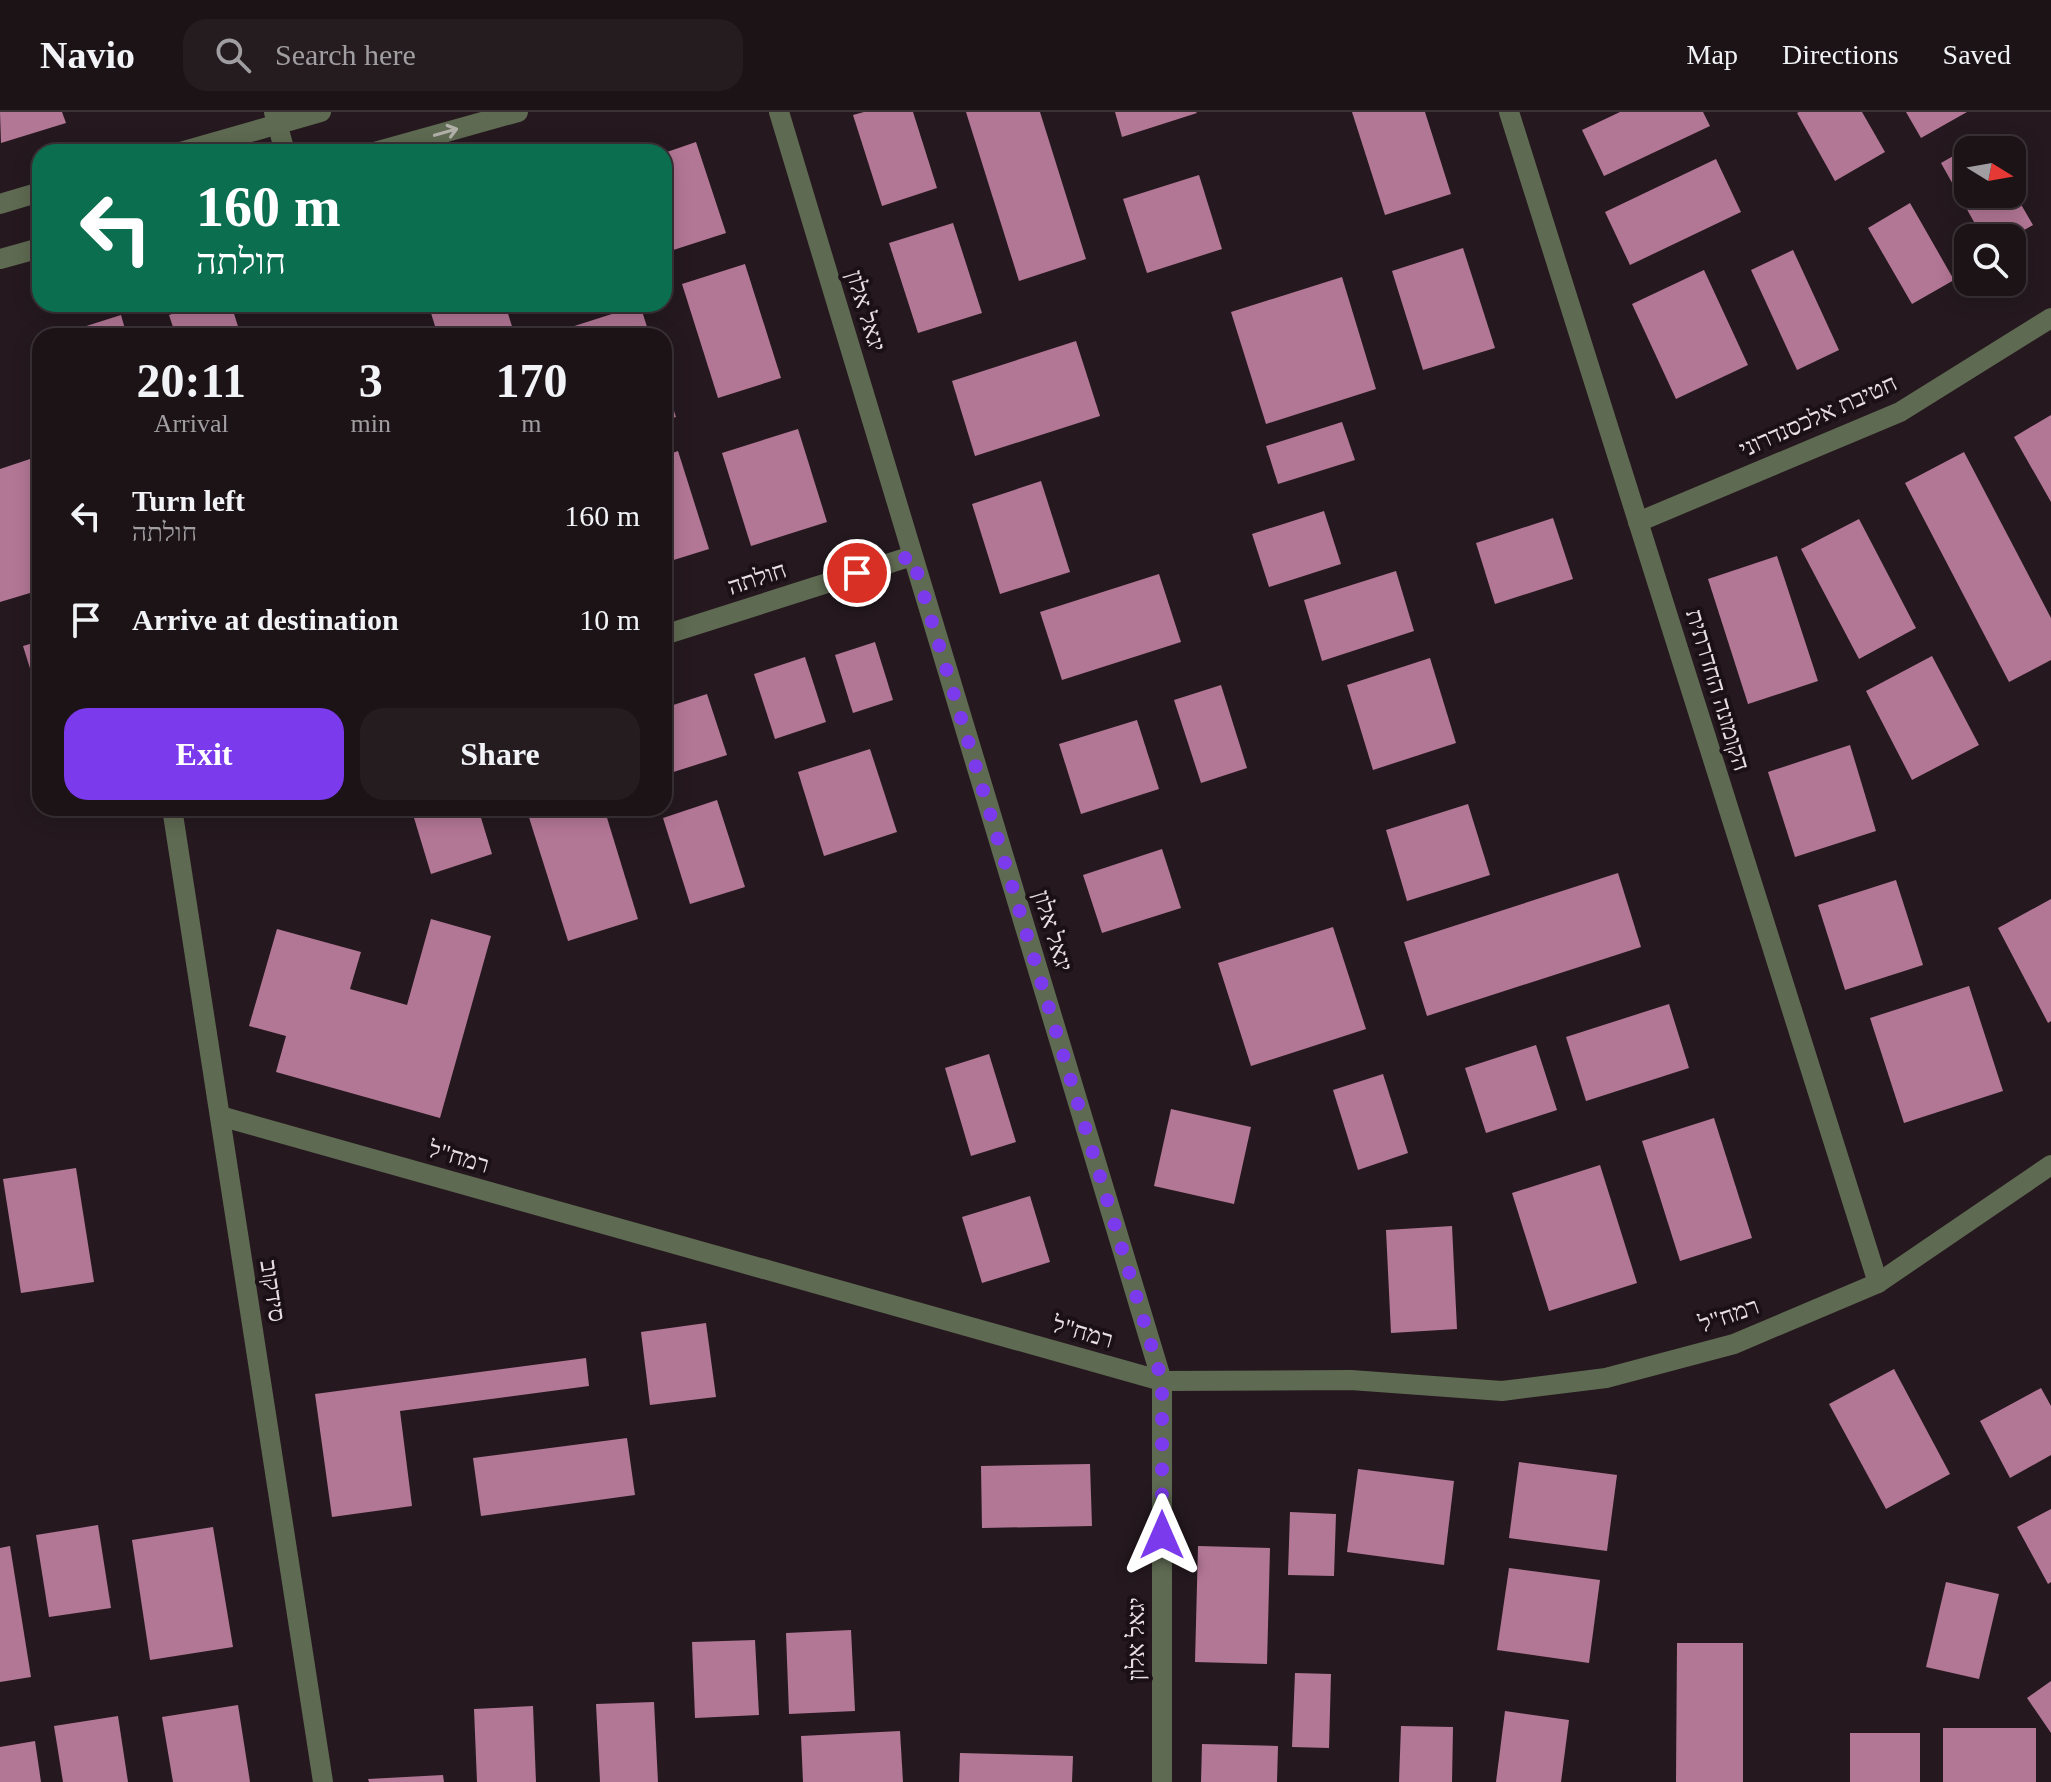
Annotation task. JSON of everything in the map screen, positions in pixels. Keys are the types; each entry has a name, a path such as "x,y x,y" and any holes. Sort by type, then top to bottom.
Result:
{"street":[{"path":"203,144 276,118 321,112"},
{"path":"404,144 518,112"},
{"name":"יגאל אלון","path":"779,112 1162,1381 1162,1782"},
{"name":"הקומונה החדרתית","path":"1509,112 1878,1283"},
{"path":"276,118 283,144"},
{"path":"0,204 32,194"},
{"path":"0,259 32,250"},
{"name":"חטיבת אלכסנדרוני","path":"1638,522 1900,412 2051,318"},
{"name":"חולתה","path":"672,632 912,556"},
{"name":"סידקוב","path":"173,816 323,1782"},
{"name":"רמח\"ל","path":"220,1116 1162,1381 1351,1380 1502,1391 1606,1378 1734,1344 1878,1283 2051,1165"}],"building":[{"path":"0,112 62,112 66,123 1,143"},
{"path":"864,112 913,112 937,188 882,206 853,115"},
{"path":"966,112 1040,112 1086,259 1019,281"},
{"path":"1115,112 1196,112 1197,113 1122,137"},
{"path":"1352,112 1425,112 1451,194 1385,215"},
{"path":"1620,112 1703,112 1710,126 1604,176 1582,130"},
{"path":"1799,112 1862,112 1885,152 1835,181"},
{"path":"1906,112 1967,112 1921,138"},
{"path":"696,142 726,233 672,250 672,150"},
{"path":"1954,156 1954,186 1941,163"},
{"path":"1716,159 1741,212 1630,265 1605,212"},
{"path":"1199,175 1222,249 1147,273 1123,199"},
{"path":"1910,203 1954,280 1912,304 1868,228"},
{"path":"1966,208 2023,208 2033,225 2026,229 2026,224 1975,224"},
{"path":"953,223 982,313 918,333 889,243"},
{"path":"1463,248 1495,348 1423,370 1392,271"},
{"path":"1793,250 1839,350 1797,370 1751,270"},
{"path":"745,264 781,378 718,398 682,284"},
{"path":"1704,270 1748,365 1676,399 1632,304"},
{"path":"1342,277 1376,389 1266,424 1231,312"},
{"path":"179,312 234,312 238,328 173,328 169,315"},
{"path":"508,312 512,328 436,328 431,313"},
{"path":"618,312 642,312 647,328 568,328"},
{"path":"121,315 125,328 80,328"},
{"path":"1076,341 1100,416 975,456 952,381"},
{"path":"2051,415 2051,502 2014,437"},
{"path":"1342,422 1355,460 1278,484 1266,446"},
{"path":"798,429 827,522 751,546 722,453"},
{"path":"678,451 709,549 672,561 672,453"},
{"path":"1964,452 2051,618 2051,660 2009,682 1905,483"},
{"path":"32,458 32,592 0,602 0,469"},
{"path":"1041,481 1070,572 1000,594 972,504"},
{"path":"1324,511 1341,564 1269,587 1252,534"},
{"path":"1553,518 1573,579 1495,604 1476,543"},
{"path":"1859,519 1916,628 1859,659 1801,549"},
{"path":"1777,556 1818,681 1748,704 1708,579"},
{"path":"1396,571 1414,631 1322,661 1304,600"},
{"path":"1159,574 1181,642 1062,680 1040,612"},
{"path":"875,642 893,700 853,713 835,655"},
{"path":"32,643 32,675 23,646"},
{"path":"1932,656 1979,745 1912,780 1866,691"},
{"path":"805,657 826,722 775,739 754,674"},
{"path":"1430,658 1456,743 1373,770 1347,685"},
{"path":"1221,685 1247,768 1201,783 1174,700"},
{"path":"707,694 727,755 672,772 672,705"},
{"path":"1137,720 1159,789 1081,814 1059,744"},
{"path":"1850,745 1876,831 1795,857 1768,772"},
{"path":"870,749 897,832 824,856 798,772"},
{"path":"717,800 745,887 690,904 663,818"},
{"path":"1468,804 1490,875 1407,901 1386,830"},
{"path":"413,816 480,816 492,854 431,874"},
{"path":"529,816 606,816 638,919 568,941"},
{"path":"1162,849 1181,908 1102,933 1083,875"},
{"path":"1618,873 1641,947 1427,1016 1404,942"},
{"path":"1896,880 1923,965 1845,990 1818,905"},
{"path":"2051,899 2051,1021 2048,1023 1998,928"},
{"path":"431,919 491,936 440,1118 276,1072 286,1036 249,1026 277,929 361,952 350,989 407,1005"},
{"path":"1333,927 1366,1029 1251,1066 1218,963"},
{"path":"1969,986 2003,1091 1904,1123 1870,1018"},
{"path":"1669,1004 1689,1068 1586,1101 1566,1037"},
{"path":"1536,1045 1557,1110 1486,1133 1465,1068"},
{"path":"989,1054 1016,1142 971,1156 945,1068"},
{"path":"1383,1074 1408,1153 1358,1170 1333,1090"},
{"path":"1171,1109 1251,1127 1234,1204 1154,1186"},
{"path":"1714,1118 1752,1238 1680,1261 1642,1141"},
{"path":"1600,1165 1637,1283 1549,1311 1512,1193"},
{"path":"76,1168 94,1282 21,1293 3,1179"},
{"path":"1030,1196 1050,1262 982,1283 962,1217"},
{"path":"1452,1226 1457,1329 1391,1333 1386,1230"},
{"path":"706,1323 716,1397 650,1405 641,1332"},
{"path":"586,1358 589,1386 400,1411 412,1506 332,1517 315,1394"},
{"path":"1894,1369 1950,1474 1886,1509 1829,1404"},
{"path":"2041,1388 2051,1406 2051,1455 2010,1478 1980,1421"},
{"path":"627,1438 635,1495 481,1516 473,1458"},
{"path":"1519,1462 1617,1475 1607,1551 1509,1538"},
{"path":"1090,1464 1092,1526 982,1528 981,1466"},
{"path":"1358,1469 1454,1481 1444,1565 1347,1552"},
{"path":"2051,1509 2051,1582 2048,1584 2017,1527"},
{"path":"1290,1512 1336,1514 1334,1576 1288,1575"},
{"path":"98,1525 111,1608 49,1617 36,1535"},
{"path":"213,1527 233,1647 150,1660 132,1540"},
{"path":"10,1546 31,1677 0,1682 0,1548"},
{"path":"1198,1546 1270,1548 1267,1664 1195,1662"},
{"path":"1509,1568 1600,1580 1589,1663 1497,1650"},
{"path":"1946,1582 1999,1594 1979,1679 1926,1667"},
{"path":"851,1630 855,1711 789,1714 786,1633"},
{"path":"755,1640 759,1715 695,1718 692,1642"},
{"path":"1677,1643 1743,1643 1743,1782 1676,1782"},
{"path":"1295,1673 1331,1674 1329,1748 1292,1747"},
{"path":"2051,1681 2051,1733 2027,1698"},
{"path":"654,1702 658,1782 600,1782 596,1704"},
{"path":"238,1705 250,1782 173,1782 162,1717"},
{"path":"533,1706 536,1782 477,1782 474,1709"},
{"path":"1505,1711 1569,1720 1561,1782 1496,1782"},
{"path":"118,1716 128,1782 63,1782 54,1726"},
{"path":"1401,1726 1453,1727 1452,1782 1399,1782"},
{"path":"1943,1728 2036,1728 2036,1782 1943,1782"},
{"path":"900,1731 903,1782 803,1782 801,1736"},
{"path":"1850,1733 1920,1733 1920,1782 1850,1782"},
{"path":"35,1741 41,1782 0,1782 0,1747"},
{"path":"1202,1744 1278,1746 1277,1782 1201,1782"},
{"path":"960,1753 1073,1756 1072,1782 959,1782"},
{"path":"443,1775 444,1782 369,1782 368,1779"}],"route":[{"path":"857,573 912,556 1162,1381 1162,1535"}]}
